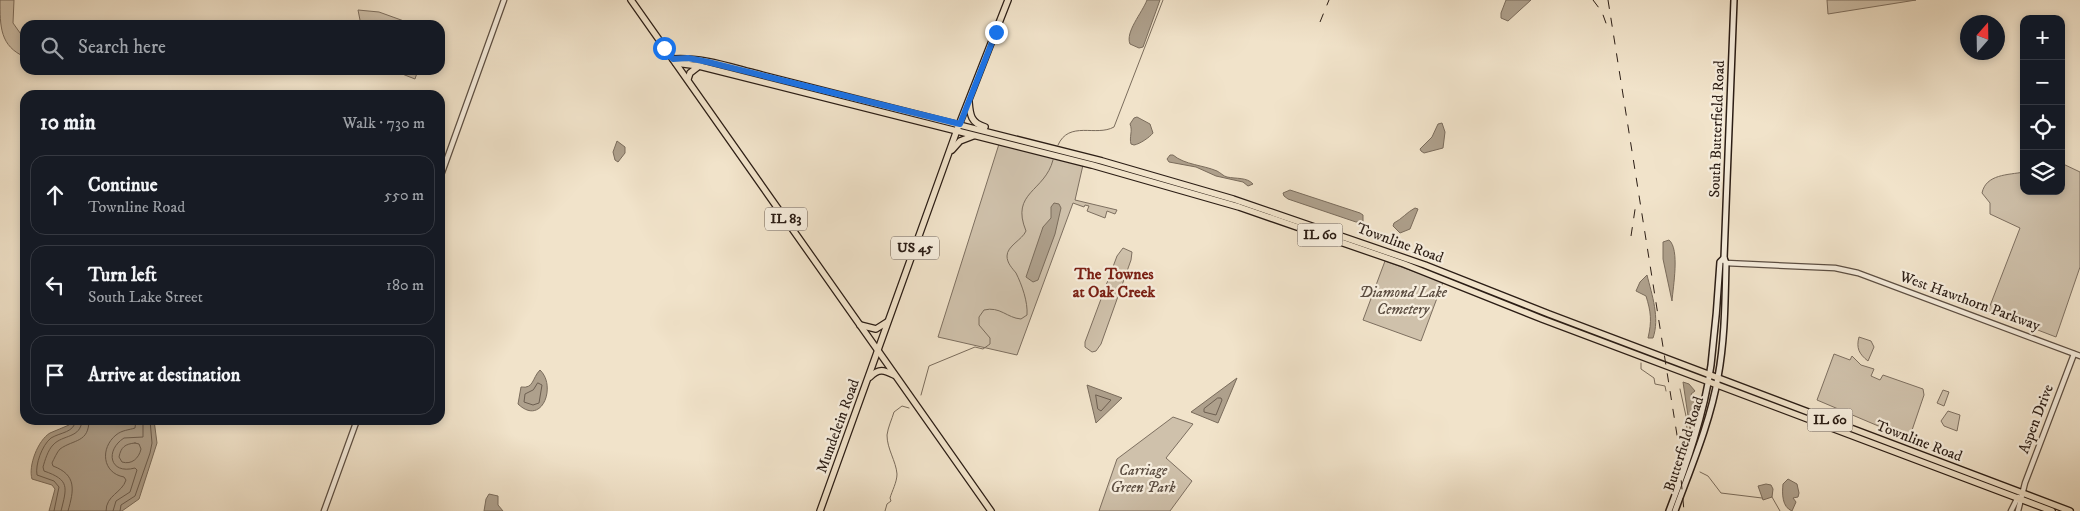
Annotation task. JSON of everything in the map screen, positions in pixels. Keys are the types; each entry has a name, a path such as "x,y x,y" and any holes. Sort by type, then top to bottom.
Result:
{"main road":[{"path":"631,0 674,61"},
{"name":"US 45","path":"878,350 958,127 1008,0"},
{"name":"South Butterfield Road","path":"1717,381 1723,336 1734,0"},
{"name":"Townline Road","path":"674,61 688,58 708,62 958,127 977,135 1147,180 1239,207 1404,264 1542,319 1708,377"},
{"name":"Townline Road","path":"674,61 958,127 1005,136 1102,161 1233,199 1425,265 2052,511"},
{"name":"IL 83","path":"674,61 878,350"},
{"path":"688,79 690,73 699,66"},
{"path":"969,101 971,118 975,122 1005,136"},
{"path":"947,158 960,141 966,137 977,135"},
{"name":"South Butterfield Road","path":"1669,511 1685,468 1708,377 1720,262 1725,261"},
{"path":"860,324 876,329 889,320"},
{"path":"878,350 991,511"},
{"name":"Mundelein Road","path":"820,511 878,350"},
{"path":"867,381 879,370 884,370 896,376"},
{"name":"Butterfield Road","path":"1675,511 1700,443 1717,381"},
{"name":"Townline Road","path":"2020,497 2070,511"}],"street":[{"path":"445,164 504,0"},
{"name":"West Hawthorn Parkway","path":"1725,261 1835,268 1850,271 2080,356"},
{"name":"Aspen Drive","path":"2011,511 2020,497 2074,354"},
{"path":"324,511 355,425"},
{"name":"Aspen Drive","path":"2018,511 2020,497"}],"green space":[{"path":"0,0 14,0 13,23 20,33 20,54 6,41 0,19"},
{"path":"1827,0 1916,0 1828,14"},
{"path":"358,10 379,12 401,20 360,20"},
{"path":"405,75 416,75 415,79"},
{"path":"999,144 1083,165 1075,200 1117,210 1115,214 1107,211 1105,218 1087,211 1089,206 1085,205 1084,207 1073,203 1017,355 938,337"},
{"path":"2065,165 2080,172 2080,267 2056,337 1988,311 2020,228 1990,214 1990,203 1982,193 1988,182 2005,175 2020,173 2020,195 2065,195"},
{"path":"1123,248 1132,252 1131,260 1101,344 1096,351 1092,352 1085,347 1085,342 1117,256"},
{"name":"Diamond Lake Cemetery","path":"1385,261 1443,282 1421,341 1363,320"},
{"path":"1859,337 1871,341 1874,347 1868,361 1859,350"},
{"path":"1834,354 1850,360 1852,356 1861,365 1874,369 1871,376 1880,380 1883,375 1923,389 1924,395 1909,439 1817,400"},
{"path":"1943,390 1949,392 1944,406 1937,403"},
{"path":"1948,411 1960,415 1957,431 1944,426 1941,421"},
{"name":"Carriage Green Park","path":"1173,417 1193,424 1166,458 1192,481 1170,511 1099,511 1117,459"}],"water":[{"path":"1147,0 1160,0 1143,47 1139,48 1130,44 1129,39 1135,22"},
{"path":"1506,0 1531,0 1508,21 1501,18"},
{"path":"1137,117 1150,124 1153,133 1145,140 1134,145 1131,144 1130,124"},
{"path":"1442,123 1445,132 1443,148 1424,153 1421,151 1420,149 1432,137 1438,124"},
{"path":"617,141 625,147 625,153 618,162 615,160 613,152"},
{"path":"1170,155 1217,171 1226,177 1245,179 1253,184 1248,186 1243,182 1216,176 1196,167 1169,162 1167,159"},
{"path":"1290,190 1360,213 1363,215 1363,222 1356,222 1288,199 1283,193"},
{"path":"1054,203 1059,204 1061,208 1055,234 1038,280 1033,282 1026,277 1043,227 1051,218 1051,207"},
{"path":"1415,208 1418,209 1410,229 1400,233 1393,226 1394,223"},
{"path":"1669,240 1674,251 1675,260 1672,301 1663,259 1663,242"},
{"path":"1647,275 1653,298 1656,323 1653,338 1648,338 1650,317 1646,296 1636,291 1640,282"},
{"path":"540,370 545,377 547,394 540,408 534,411 527,410 518,404 521,387 531,385"},
{"path":"1237,378 1218,423 1191,412"},
{"path":"1683,382 1689,384 1695,391 1691,394 1696,402 1690,429"},
{"path":"1087,385 1122,398 1096,423"},
{"path":"69,425 155,425 157,443 139,499 122,511 49,511 55,489 52,485 32,479 31,467 38,447 50,433"},
{"path":"1788,479 1797,484 1799,493 1798,497 1793,498 1796,502 1792,511 1786,507 1783,496 1783,484"},
{"path":"1771,485 1773,489 1772,497 1763,500 1758,486"},
{"path":"489,494 498,496 498,505 503,511 484,511"}],"waterway":[{"path":"1058,145 1063,137 1069,133 1083,130 1107,130 1114,127 1163,0"},
{"path":"921,395 929,366 975,347 983,349 990,344 990,338 979,325 979,317 984,310 995,310 1021,319 1027,315 1027,305 1022,288 1007,256 1009,249 1026,231 1022,218 1022,208 1025,200 1049,171 1053,160"},
{"path":"1641,363 1641,369 1654,378 1655,384 1665,386 1666,391"},
{"path":"1680,389 1686,416 1688,443"},
{"path":"885,511 887,504 891,501 890,498 897,474 888,445 887,435 894,412 902,406 909,408"},
{"path":"1700,472 1708,476 1721,493 1762,498"},
{"path":"1772,497 1780,511"}],"railway":[{"path":"1320,22 1329,0"},
{"path":"1593,0 1602,12 1607,26"},
{"path":"1608,0 1677,435 1684,511"},
{"path":"1631,236 1636,203"}],"district":[{"name":"The Townes at Oak Creek","path":"1114,283"}],"route":[{"path":"664,48 673,59 688,58 708,62 960,124 996,32"}]}
